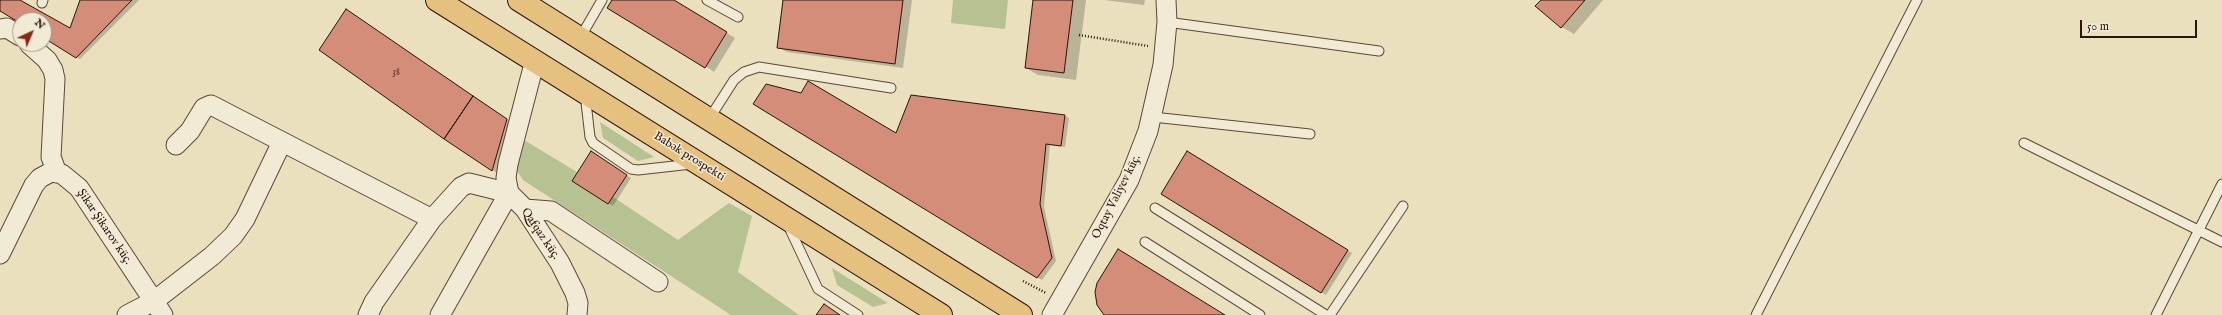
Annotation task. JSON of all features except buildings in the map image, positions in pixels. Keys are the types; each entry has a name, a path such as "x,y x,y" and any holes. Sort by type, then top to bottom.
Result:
{"main road":[{"name":"Babək prospekti","path":"437,0 941,315"},
{"path":"519,0 1021,315"}],"street":[{"name":"Oqtay Vəliyev küç.","path":"1052,315 1129,180 1153,117 1165,48 1167,22 1166,0"},
{"path":"0,29 7,28 12,31"},
{"path":"0,254 34,185 45,174 57,173 51,157 56,79 48,60 38,52"},
{"path":"440,315 484,242 509,194 506,178 508,164 535,60"},
{"path":"176,145 190,130 204,108 211,105 432,219"},
{"path":"127,315 159,308 233,236 245,219 282,142"},
{"name":"Şikar Şikarov küç.","path":"57,173 68,178 78,188 159,308"},
{"path":"368,315 374,302 432,219 460,187 469,183 509,194"},
{"name":"Qafqaz küç.","path":"509,194 525,209 560,264 575,293 578,303 577,315"},
{"path":"525,209 551,211 658,282"}],"lane":[{"path":"580,38 602,0"},
{"path":"707,0 738,17"},
{"path":"1756,315 1917,0"},
{"path":"1167,22 1378,51"},
{"path":"709,119 734,80 744,72 759,67 891,88"},
{"path":"584,91 590,137 593,143 631,169 638,170 698,163"},
{"path":"1153,117 1310,134"},
{"path":"2024,143 2222,242"},
{"path":"2156,315 2222,184"},
{"path":"1330,315 1403,206"},
{"path":"1155,208 1326,315"},
{"path":"785,218 818,289 858,315"},
{"path":"1145,242 1260,315"}],"path":[{"path":"1079,35 1165,48"},
{"path":"1024,281 1051,295"}],"green space":[{"path":"953,0 1008,0 1005,29 951,23"},
{"path":"600,122 654,157 638,161 603,138"},
{"path":"524,140 577,172 572,181 608,204 613,197 678,240 729,203 752,216 738,272 799,315 731,315 523,180 516,169"},
{"path":"832,268 888,303 873,307 837,285"}]}
